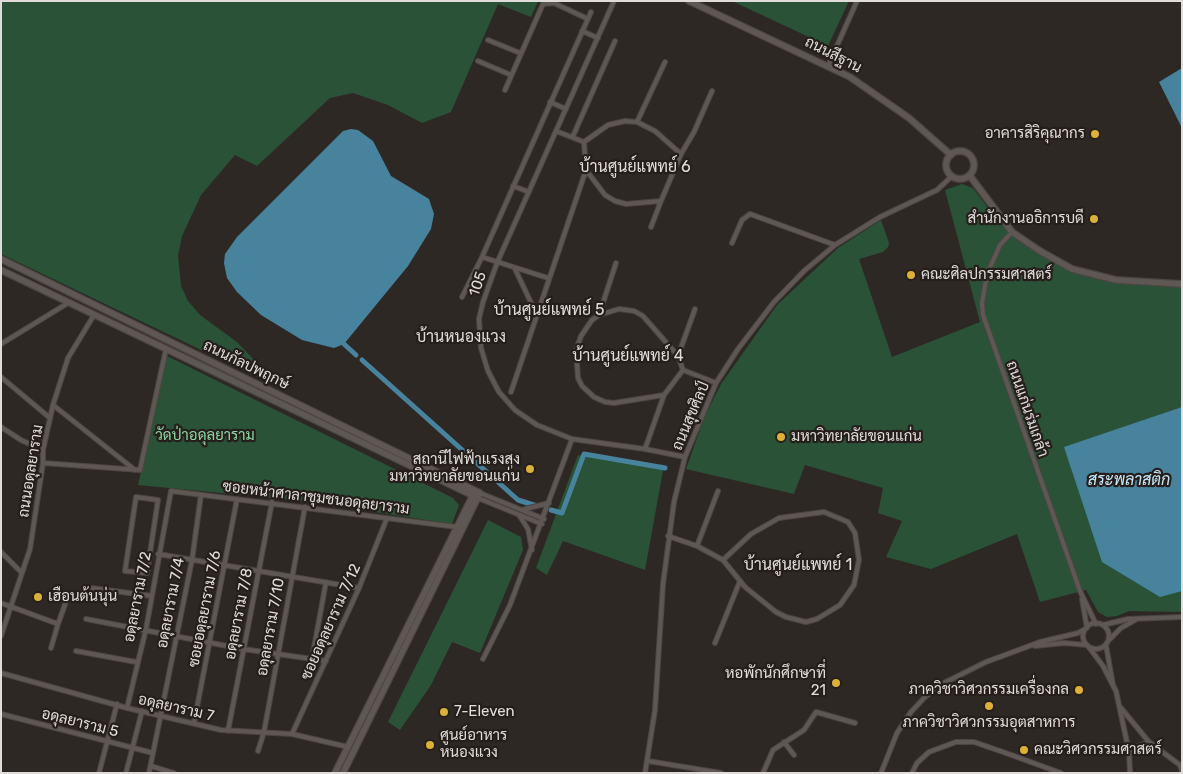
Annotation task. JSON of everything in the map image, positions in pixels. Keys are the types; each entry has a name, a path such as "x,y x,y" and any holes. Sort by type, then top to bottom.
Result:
{"main road":[{"name":"ถนนสีฐาน","path":"688,1 828,66 882,97 951,155"},
{"path":"962,151 972,157 975,165 970,176 963,180 951,177 946,168 951,155 962,151"},
{"path":"970,176 1012,232 1052,258 1089,275 1137,282 1182,284"},
{"name":"ถนนกัลปพฤกษ์","path":"1,259 476,494"},
{"name":"ถนนกัลปพฤกษ์","path":"1,270 228,380 476,494"},
{"path":"228,380 232,373"},
{"path":"335,773 457,526 476,494"},
{"path":"343,773 476,494"}],"street":[{"name":"105","path":"614,1 497,263 479,319 481,348 488,371 499,392 516,410 537,425 572,439 645,449 685,457"},
{"path":"828,66 857,1"},
{"path":"505,90 541,7 546,2 554,3 588,18"},
{"path":"462,297 482,257 591,12"},
{"path":"582,31 598,38"},
{"path":"488,40 520,53"},
{"path":"573,136 615,41"},
{"path":"478,61 511,75"},
{"path":"637,122 665,62"},
{"path":"651,228 681,154 694,132 712,90"},
{"path":"550,102 566,109"},
{"path":"584,142 608,125 625,121 637,122 655,131 681,154"},
{"path":"556,131 573,136 584,142"},
{"path":"511,392 536,313 586,170 584,142"},
{"path":"586,170 605,195 615,201 626,204 661,201"},
{"name":"ถนนสุขศิลป์","path":"646,773 655,710 668,536 685,457 716,383 738,349 774,302 835,245 880,217 937,190 951,177"},
{"path":"513,186 529,192"},
{"path":"732,243 742,220 750,214 835,245"},
{"name":"ถนนแก่นร่มเกล้า","path":"1012,232 1000,246 987,274 983,288 982,302 987,330 1082,597"},
{"path":"482,257 548,278"},
{"path":"600,315 616,263"},
{"path":"515,269 536,313"},
{"path":"1,344 68,303"},
{"path":"664,395 614,403 594,396 582,386 578,378 576,350 581,336 592,320 600,315 619,309 634,311 642,316 678,356 683,370 716,383"},
{"path":"678,356 695,309"},
{"name":"ถนนอดุลยาราม","path":"1,636 30,549 44,463 43,450 53,405 68,358 94,315"},
{"path":"44,463 140,470 166,349"},
{"path":"645,449 664,395 683,370"},
{"path":"1,377 50,418"},
{"path":"53,405 135,470"},
{"path":"1,427 21,440 43,450"},
{"path":"483,659 510,605 544,519 572,439"},
{"path":"697,546 718,491"},
{"name":"ซอยหน้าศาลาชุมชนอดุลยาราม","path":"171,492 272,502 457,526"},
{"name":"อดุลยาราม 7/2","path":"127,708 136,662 146,629 158,554 171,492"},
{"path":"476,494 544,519"},
{"name":"อดุลยาราม 7/4","path":"149,773 192,560 201,495"},
{"path":"136,497 158,500 153,535 146,573 125,571 136,497"},
{"name":"ซอยอดุลยาราม 7/6","path":"194,723 237,499"},
{"name":"อดุลยาราม 7/8","path":"228,731 272,502"},
{"path":"519,511 549,503"},
{"name":"อดุลยาราม 7/10","path":"258,751 264,732 305,506"},
{"path":"519,511 542,524"},
{"path":"519,511 528,529 532,550"},
{"path":"668,536 697,546 723,560 740,581 763,602 786,617 806,622 817,619 840,605 854,585 859,560 855,533 848,522 824,512 778,518 751,534 723,560"},
{"name":"ซอยอดุลยาราม 7/12","path":"292,734 359,588 387,518"},
{"path":"153,535 162,536"},
{"path":"1,552 22,573"},
{"path":"158,554 359,588"},
{"path":"715,643 740,581"},
{"path":"312,659 326,582"},
{"path":"91,588 152,596"},
{"path":"51,648 68,596"},
{"path":"1082,597 1096,624"},
{"path":"1082,597 1087,628 1084,638 1087,646 1099,660 1114,687"},
{"path":"1,603 58,624"},
{"path":"1032,646 1064,643 1098,649 1107,643 1121,628 1139,618"},
{"path":"881,773 897,733 918,704 942,684 986,662 1078,633 1096,624 1102,625 1139,618 1182,618"},
{"path":"86,619 243,649 326,661"},
{"path":"1102,625 1109,634 1107,643 1114,687 1129,752 1130,773"},
{"path":"76,651 136,662"},
{"name":"อดุลยาราม 7","path":"1,673 127,708 228,731 292,734 348,747"},
{"path":"99,773 117,704"},
{"path":"1119,706 1149,742 1180,765 1181,771"},
{"path":"126,773 142,711"},
{"path":"763,773 772,750 804,730 816,712 855,723"},
{"name":"อดุลยาราม 5","path":"1,714 153,753"},
{"path":"784,742 794,755"},
{"path":"912,773 917,763 929,752 951,744 965,742 974,742 1061,773"},
{"path":"1129,752 1135,747 1149,742"},
{"path":"648,761 721,773"},
{"path":"151,766 174,773"},
{"path":"1126,773 1129,766"}],"green space":[{"path":"1,1 538,1 531,17 498,4 451,112 422,123 388,105 353,93 330,98 257,166 235,155 201,195 182,236 178,256 181,286 188,301 200,315 237,342 257,363 272,384 1,254"},
{"path":"732,1 849,1 828,46"},
{"path":"962,184 973,188 1016,239 1072,269 1089,275 1182,284 1182,612 1129,611 1117,616 1107,617 1098,612 1086,590 1040,602 1017,534 931,569 886,557 902,521 878,513 883,488 805,465 794,494 686,469 704,418 721,384 777,305 838,248 881,220 889,243 888,247 883,252 859,259 892,357 980,322 945,190"},
{"name":"วัดป่าอดุลยาราม","path":"167,356 453,498 459,505 452,524 305,501 138,485"},
{"path":"578,455 664,465 645,570 563,541 547,575 536,568"},
{"path":"488,520 521,537 523,550 480,653 452,642 431,685 400,730 388,722"}],"water":[{"path":"1182,68 1182,128 1159,82"},
{"path":"358,130 373,141 391,176 429,199 434,214 431,229 408,266 344,344 334,348 302,340 261,315 237,292 227,278 224,263 225,254 237,237 343,131"},
{"name":"สระพลาสติก","path":"1182,407 1182,591 1160,597 1102,562 1064,447"}],"waterway":[{"path":"344,344 356,355"},
{"path":"362,360 518,500 537,506"},
{"path":"551,510 562,513 584,454 665,468"}],"place":[{"name":"อาคารสิริคุณากร","path":"1095,134"},
{"name":"สำนักงานอธิการบดี","path":"1094,219"},
{"name":"คณะศิลปกรรมศาสตร์","path":"911,275"},
{"name":"มหาวิทยาลัยขอนแก่น","path":"781,437"},
{"name":"สถานีไฟฟ้าแรงสูง มหาวิทยาลัยขอนแก่น","path":"530,469"},
{"name":"เฮือนต้นนุ่น","path":"38,597"},
{"name":"หอพักนักศึกษาที่ 21","path":"836,683"},
{"name":"ภาควิชาวิศวกรรมเครื่องกล","path":"1079,690"},
{"name":"ภาควิชาวิศวกรรมอุตสาหการ","path":"989,706"},
{"name":"7-Eleven","path":"444,712"},
{"name":"ศูนย์อาหาร หนองแวง","path":"430,745"},
{"name":"คณะวิศวกรรมศาสตร์","path":"1024,750"}],"district":[{"name":"บ้านศูนย์แพทย์ 6","path":"635,167"},
{"name":"บ้านศูนย์แพทย์ 5","path":"549,310"},
{"name":"บ้านหนองแวง","path":"461,337"},
{"name":"บ้านศูนย์แพทย์ 4","path":"628,356"},
{"name":"บ้านศูนย์แพทย์ 1","path":"798,565"}]}
